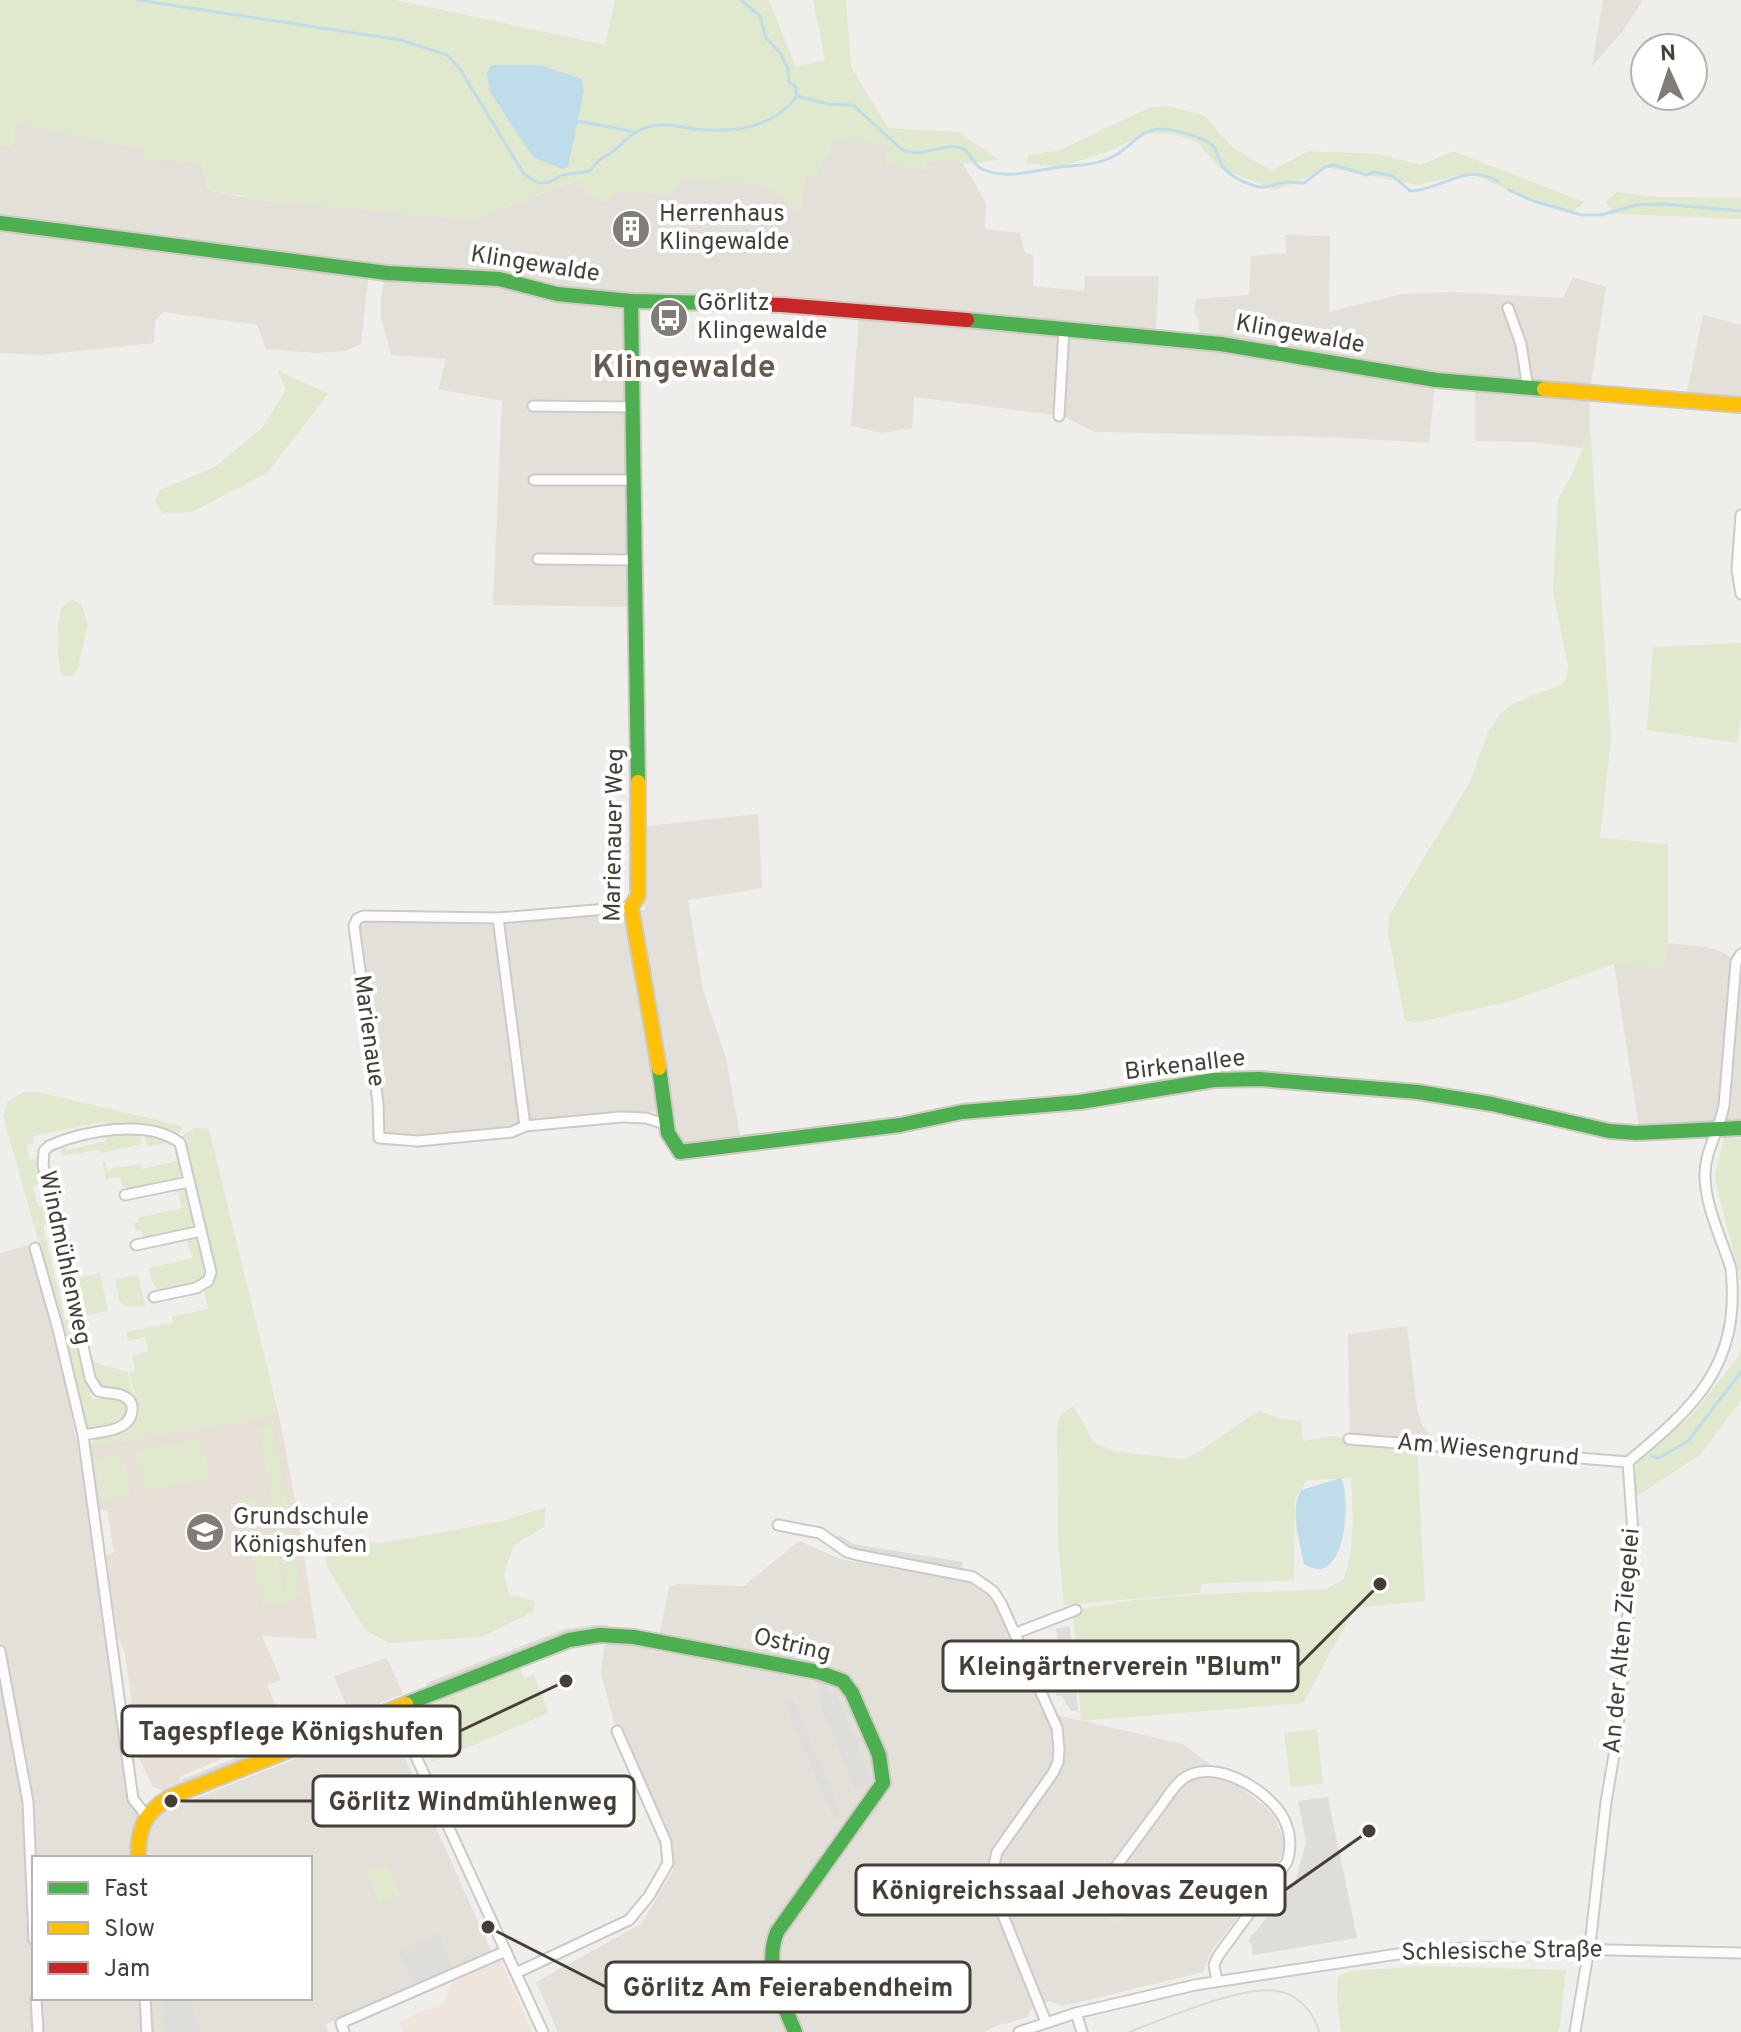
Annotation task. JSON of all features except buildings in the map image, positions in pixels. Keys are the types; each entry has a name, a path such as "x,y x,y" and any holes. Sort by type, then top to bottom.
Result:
{"street":[{"name":"Klingewalde","path":"0,223 387,273 499,279 557,294 631,301 857,309 1221,344 1436,380 1741,405"},
{"name":"Marienauer Weg","path":"631,301 639,826 638,896 631,907 667,1111 665,1124 672,1145 680,1152"},
{"path":"1508,308 1521,344 1528,389"},
{"path":"1059,416 1064,329"},
{"path":"533,406 633,407"},
{"path":"534,480 634,480"},
{"path":"1741,515 1737,570 1741,594"},
{"path":"538,559 634,560"},
{"name":"Marienaue","path":"631,907 498,918 363,916 355,923 378,1103 379,1138 418,1141 621,1117 646,1118 665,1124"},
{"path":"498,918 525,1126"},
{"path":"1628,1462 1689,1412 1723,1371 1736,1341 1739,1311 1736,1289 1705,1179 1708,1151 1722,1119 1736,962 1741,954"},
{"name":"Birkenallee","path":"680,1152 900,1125 962,1112 1080,1102 1214,1080 1259,1079 1418,1092 1492,1104 1609,1131 1636,1133 1741,1128"},
{"name":"Windmühlenweg","path":"83,1435 120,1427 131,1417 132,1407 121,1394 98,1391 90,1378 43,1165 44,1151 49,1146 109,1130 140,1130 171,1137 180,1143 211,1267 208,1281 196,1288 154,1297"},
{"path":"125,1195 188,1182"},
{"path":"136,1245 201,1231"},
{"name":"Windmühlenweg","path":"35,1248 83,1435 133,1799 145,1814"},
{"name":"Am Wiesengrund","path":"1349,1439 1628,1462"},
{"name":"An der Alten Ziegelei","path":"1575,2032 1617,1737 1634,1547 1628,1462"},
{"path":"778,1525 820,1533 847,1552 858,1555 973,1577 993,1591 1016,1633 1057,1728 1059,1749 1053,1773 997,1852 990,1883 1046,2022"},
{"path":"1016,1633 1076,1610"},
{"name":"Ostring","path":"394,1709 569,1640 600,1635 634,1637 775,1663 843,1681 852,1693 879,1755 883,1783 872,1803 770,1945 773,1975 795,2032"},
{"path":"0,1651 28,1802 32,1894"},
{"path":"138,1856 139,1830 145,1814 170,1797 394,1709 543,2032"},
{"path":"516,1973 629,1920 649,1896 668,1863 666,1842 617,1731"},
{"path":"1112,1872 1186,1777 1204,1772 1235,1776 1275,1807 1288,1830 1291,1846 1287,1862 1218,1956 1214,1965 1217,1981"},
{"name":"Schlesische Straße","path":"1019,2032 1076,2013 1217,1981 1424,1950 1486,1947 1741,1953"},
{"path":"344,2032 341,2023 506,1951"},
{"path":"36,2000 38,2032"},
{"path":"145,2000 147,2032"},
{"path":"1076,2013 1082,2032"}],"shaded area":[{"path":"1603,0 1643,0 1622,32 1592,66"},
{"path":"15,123 142,149 144,159 201,163 208,190 230,195 293,205 471,220 578,180 616,190 670,195 684,179 758,183 776,193 793,209 801,207 805,176 815,177 835,139 887,145 886,163 926,170 927,162 954,158 963,164 986,203 985,229 1020,233 1025,253 1033,255 1033,286 1084,291 1085,276 1159,276 1155,341 1200,345 1199,321 1194,313 1196,299 1249,295 1251,256 1286,253 1285,235 1330,236 1329,312 1402,294 1453,292 1563,298 1573,277 1606,287 1589,396 1590,428 1582,448 1533,442 1475,441 1475,379 1436,374 1429,443 1328,437 1095,432 1062,416 914,397 912,428 882,433 851,426 860,302 626,293 631,607 493,605 502,401 438,389 446,359 391,355 381,317 386,268 370,265 361,344 345,351 315,353 266,349 257,325 163,312 155,321 154,343 41,355 0,353 0,145 14,147"},
{"path":"1703,315 1741,325 1741,401 1686,396"},
{"path":"758,814 762,888 688,900 703,990 726,1058 740,1136 703,1145 677,1145 669,1110 529,1123 514,1128 418,1139 386,1135 360,925 364,922 504,922 645,910 638,827"},
{"path":"1668,943 1707,947 1735,960 1741,953 1741,1119 1639,1128 1614,964 1665,967"},
{"path":"29,1245 65,1381 87,1497 129,1794 157,1814 358,1734 334,1676 387,1658 403,1694 380,1703 492,1953 326,2024 328,2032 0,2032 0,1253"},
{"path":"1407,1326 1417,1408 1422,1425 1435,1441 1432,1444 1350,1438 1348,1334"},
{"name":"Grundschule Königshufen","path":"279,1416 317,1639 262,1636 281,1680 267,1685 287,1731 179,1777 182,1785 166,1792 153,1787 139,1758 125,1653 118,1638 106,1555 114,1553 107,1510 99,1510 90,1446"},
{"path":"839,1535 853,1544 963,1562 962,1568 850,1549 836,1539"},
{"path":"799,1541 840,1559 975,1583 997,1604 1043,1712 1183,1744 1262,1804 1275,1818 1284,1840 1284,1849 1279,1862 1210,1953 1203,1972 1063,2006 1050,2001 1032,2008 1027,2017 984,2032 558,2032 536,1982 641,1924 673,1871 673,1846 621,1728 615,1725 601,1674 604,1646 615,1641 657,1648 669,1587 678,1584 744,1586"},
{"path":"608,1625 608,1630 429,1689 426,1683 565,1629"},
{"path":"1070,1627 1078,1711 1071,1711 1062,1696 1056,1696 1051,1646 1058,1646 1056,1628"},
{"path":"824,1681 830,1696 835,1692 873,1782 856,1791 817,1697 822,1695 817,1682"},
{"path":"791,1696 840,1811 834,1819 785,1703"},
{"path":"300,1732 303,1739 184,1787 181,1780"},
{"path":"1328,1797 1357,1938 1253,1955 1248,1941 1295,1882 1306,1842 1298,1801"},
{"path":"439,1934 453,1968 414,1985 399,1951"},
{"path":"494,1960 501,1961 532,2032 404,2032 399,2021 442,2004 456,1975"},
{"path":"162,2000 189,2000 202,2032 165,2032"}],"green space":[{"path":"0,0 396,0 605,45 615,0 769,0 796,67 825,60 813,0 846,0 851,67 888,128 958,132 1000,160 963,164 954,158 927,162 926,170 886,164 887,145 836,140 815,177 805,176 801,207 793,209 776,193 758,183 684,179 670,195 617,190 612,198 603,203 587,194 577,180 471,220 293,205 208,190 201,163 143,159 141,149 16,123 14,147 0,145","holes":["582,79 584,91 568,166 534,158 490,92"]},
{"path":"1170,106 1205,116 1232,147 1272,171 1308,151 1378,154 1421,165 1453,151 1584,202 1572,213 1535,202 1470,173 1417,185 1325,167 1276,190 1219,168 1196,141 1171,134 1146,134 1107,152 1059,167 1026,163 1028,155 1060,150 1148,108"},
{"path":"1617,192 1657,197 1741,198 1741,219 1614,214 1606,202"},
{"path":"277,370 328,394 267,473 192,512 163,514 155,502 160,490 215,467 262,428 286,389"},
{"path":"1590,428 1611,739 1600,838 1668,844 1668,943 1665,967 1614,964 1511,1001 1414,1023 1405,1020 1388,933 1389,915 1470,782 1488,732 1500,714 1512,704 1560,685 1566,679 1568,666 1553,591 1558,499 1572,475"},
{"path":"73,600 81,604 88,624 78,668 72,676 62,675 58,636 62,609"},
{"path":"1741,643 1741,716 1737,743 1647,730 1653,647"},
{"path":"24,1092 38,1092 182,1126 177,1135 128,1124 107,1127 105,1121 33,1136 34,1143 27,1145 30,1160 38,1158 43,1183 33,1186 38,1207 49,1207 51,1223 43,1226 65,1320 75,1318 92,1399 116,1398 125,1401 129,1414 123,1423 90,1430 84,1427 53,1293 3,1116 8,1101"},
{"path":"196,1128 209,1129 279,1416 90,1446 96,1437 130,1430 134,1423 136,1401 129,1372 135,1370 132,1356 148,1351 145,1337 128,1341 126,1332 173,1323 172,1317 208,1309 204,1291 212,1282 214,1268 182,1140 183,1135"},
{"path":"127,1131 140,1134 142,1144 100,1153 99,1150 62,1156 60,1147 65,1146 66,1150 107,1141 106,1136"},
{"path":"145,1135 176,1143 182,1169 176,1180 130,1190 122,1185 120,1177 106,1179 102,1162 105,1161 108,1172 114,1168 141,1164 142,1169 177,1161 174,1145 167,1143 147,1147"},
{"path":"1724,1137 1741,1139 1741,1280 1716,1184 1715,1173"},
{"path":"177,1187 187,1190 194,1215 190,1227 172,1235 145,1239 141,1230 136,1231 134,1223 139,1222 138,1218 182,1208 178,1192 171,1190 128,1197"},
{"path":"190,1237 200,1241 208,1269 205,1279 172,1290 155,1287 149,1268 192,1258 188,1242 181,1240 139,1247"},
{"path":"100,1273 108,1311 83,1316 75,1279"},
{"path":"138,1275 145,1306 125,1306 120,1302 115,1280"},
{"path":"1741,1347 1741,1400 1701,1454 1634,1498 1636,1465 1646,1451 1693,1414 1738,1357"},
{"path":"92,1359 128,1372 134,1401 123,1391 100,1387"},
{"path":"1073,1406 1095,1443 1117,1452 1184,1459 1258,1411 1301,1421 1303,1441 1331,1436 1417,1446 1425,1601 1355,1608 1303,1703 1081,1721 1073,1611 1167,1597 1326,1589 1344,1579 1348,1567 1352,1542 1352,1504 1351,1478 1307,1480 1295,1498 1294,1580 1201,1584 1200,1593 1064,1605 1058,1544 1057,1429 1060,1415"},
{"path":"272,1424 302,1593 292,1601 262,1607 250,1551 275,1547 288,1595 258,1427"},
{"path":"203,1438 210,1479 142,1491 135,1450"},
{"path":"124,1454 131,1495 102,1500 94,1459"},
{"path":"257,1496 265,1526 243,1532 236,1501"},
{"path":"546,1507 544,1527 513,1546 504,1574 509,1595 535,1601 533,1612 481,1637 389,1643 365,1630 327,1566 321,1539 383,1543 503,1521"},
{"path":"520,1669 524,1679 534,1675 549,1713 433,1762 411,1712"},
{"path":"1317,1729 1323,1784 1291,1787 1284,1733"},
{"path":"387,1863 401,1896 380,1904 366,1871"},
{"path":"1120,1876 1137,1891 1131,1915 1113,1927 1103,1901"},
{"path":"1424,1966 1566,1970 1559,2032 1341,2032 1338,1977 1350,1971"}],"water":[{"path":"491,65 540,65 582,79 584,91 568,167 563,169 534,158 490,92 487,73"},
{"path":"1341,1478 1346,1501 1340,1547 1326,1567 1314,1569 1304,1564 1296,1527 1298,1499 1301,1490"}],"waterway":[{"path":"138,0 401,40 447,55 460,69 524,174 538,183 590,171 642,129 656,125 709,130 746,128 769,120 797,96 828,104 853,105 901,149 916,153 946,147 961,148 978,167 1000,174 1103,161 1143,134 1161,129 1188,134 1209,143 1227,171 1259,187 1285,182 1304,183 1325,167 1334,165 1367,175 1374,172 1393,176 1410,191 1475,174 1498,181"},
{"path":"741,0 760,16 766,38 780,53 797,96"},
{"path":"577,121 636,132"},
{"path":"1509,190 1533,201 1582,215 1601,215 1637,205 1663,204 1741,211"},
{"path":"744,1136 788,1132"},
{"path":"1652,1456 1659,1458 1688,1441 1741,1372"}],"tram line":[{"path":"1129,2032 1203,2004 1262,1991 1277,1991 1298,2000 1309,2011 1319,2032"}],"traffic: fast":[{"path":"0,223 387,273 499,279 557,294 631,301 711,303"},
{"path":"631,301 638,782"},
{"path":"967,320 1221,344 1436,380 1544,389"},
{"path":"659,1068 668,1133 680,1152 900,1125 962,1112 1080,1102 1214,1080 1259,1079 1418,1092 1492,1104 1609,1131 1636,1133 1741,1128"},
{"path":"406,1704 569,1640 600,1635 634,1637 818,1672 843,1681 852,1693 879,1755 883,1783 777,1932 773,1945 773,1970 795,2032"}],"traffic: slow":[{"path":"1544,389 1741,405"},
{"path":"638,782 638,896 631,907 659,1068"},
{"path":"138,1856 144,1822 154,1809 170,1797 406,1704"}],"traffic: jam":[{"path":"711,303 782,305 967,320"}],"place":[{"name":"Herrenhaus Klingewalde","path":"631,229"},
{"name":"Görlitz Klingewalde","path":"669,318"},
{"name":"Grundschule Königshufen","path":"205,1532"},
{"name":"Kleingärtnerverein \"Blum\"","path":"1380,1584"},
{"name":"Tagespflege Königshufen","path":"566,1681"},
{"name":"Görlitz Windmühlenweg","path":"171,1801"},
{"name":"Königreichssaal Jehovas Zeugen","path":"1369,1831"},
{"name":"Görlitz Am Feierabendheim","path":"488,1927"}],"district":[{"name":"Klingewalde","path":"684,369"}]}
